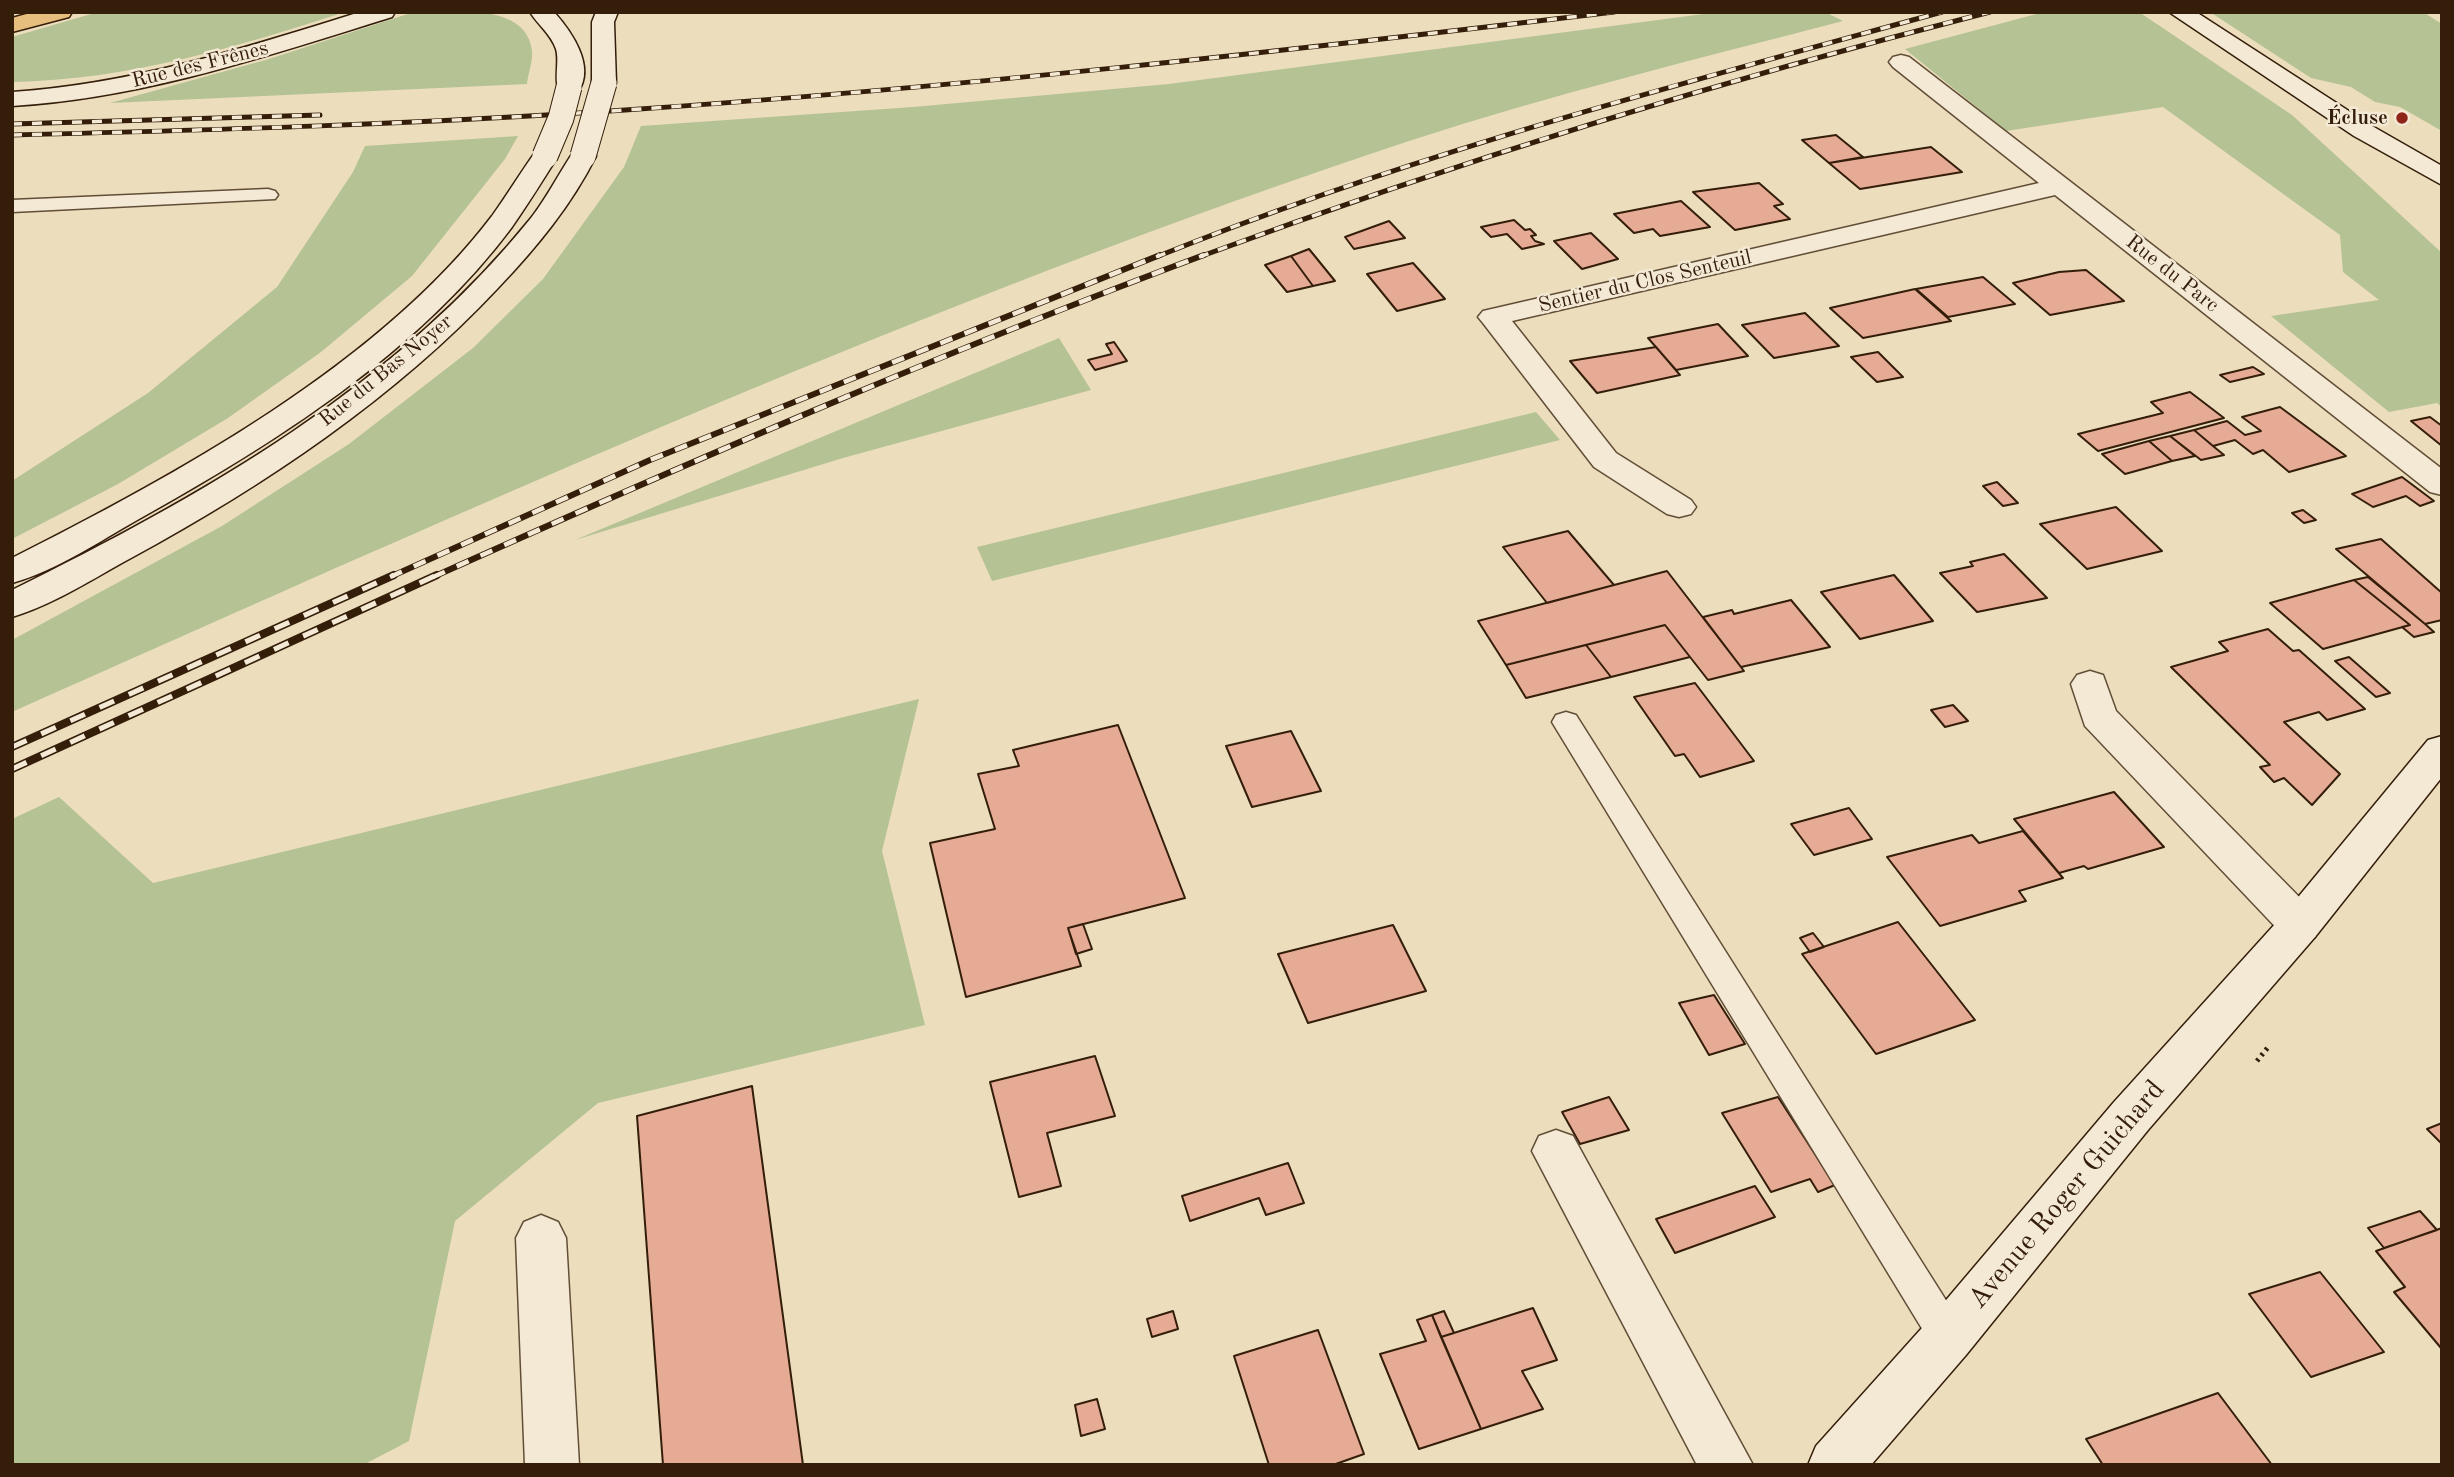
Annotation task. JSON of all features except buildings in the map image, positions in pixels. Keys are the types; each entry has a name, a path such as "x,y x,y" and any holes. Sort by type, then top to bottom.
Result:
{"highway":[{"path":"12,20 37,12"},
{"path":"12,25 61,12"}],"street":[{"name":"Rue des Frênes","path":"12,99 67,94 174,74 384,12"},
{"name":"Rue du Bas Noyer","path":"12,572 108,522 292,409 379,344 419,310 486,243 530,182 545,156 561,118 569,87 571,50 541,12"},
{"name":"Rue du Bas Noyer","path":"12,605 195,507 323,423 450,320 491,281 559,200 583,156 604,83 603,22 607,12"},
{"path":"2180,12 2363,131 2442,177"},
{"name":"Rue du Parc","path":"1902,62 2442,485"},
{"path":"2363,131 2442,203"},
{"name":"Sentier du Clos Senteuil","path":"1679,507 1605,460 1493,317 2060,186"},
{"path":"2090,684 2098,716 2300,925"},
{"name":"Avenue Roger Guichard","path":"1835,1465 1948,1338 2132,1116 2300,925 2442,750"},
{"path":"1556,1152 1726,1465"},
{"path":"541,1238 552,1465"}],"lane":[{"path":"12,206 268,195"},
{"path":"1566,722 1948,1338"}],"green space":[{"path":"98,12 345,12 222,49 139,68 55,80 12,82 12,37"},
{"path":"414,12 484,13 516,24 527,35 532,51 527,84 110,103 269,59"},
{"path":"1719,12 1825,12 1843,21 1624,78 1460,125 1228,203 1052,269 702,410 356,559 12,712 12,640 222,526 349,444 473,348 543,279 624,167 641,126 913,107 1169,84"},
{"path":"2044,12 2139,12 2292,115 2442,253 2442,407 2437,403 2389,412 2271,316 2379,300 2343,272 2340,235 2163,107 2006,131 1905,49"},
{"path":"2210,12 2423,12 2442,24 2442,131 2400,107 2375,102 2351,87 2311,78"},
{"path":"518,136 505,159 412,276 321,352 228,418 118,484 12,539 12,481 148,393 277,287 353,172 365,146"},
{"path":"1059,338 1091,390 843,458 575,540"},
{"path":"1536,412 1560,440 992,581 977,547"},
{"path":"919,699 882,851 925,1025 598,1103 455,1221 409,1441 363,1465 12,1465 12,819 59,797 153,883"}],"railway":[{"path":"12,135 395,123 749,101 1120,67 1614,12"},
{"path":"1156,257 1252,220 1447,153 1644,94 1942,12"},
{"path":"1199,257 1395,188 1591,124 1790,65 1990,12"},
{"path":"12,124 320,115"},
{"path":"390,577 650,460 1160,255"},
{"path":"433,577 816,410 1009,330 1204,255"},
{"path":"12,747 394,575"},
{"path":"12,769 437,575"}],"place":[{"name":"Écluse","path":"2402,118"}]}
